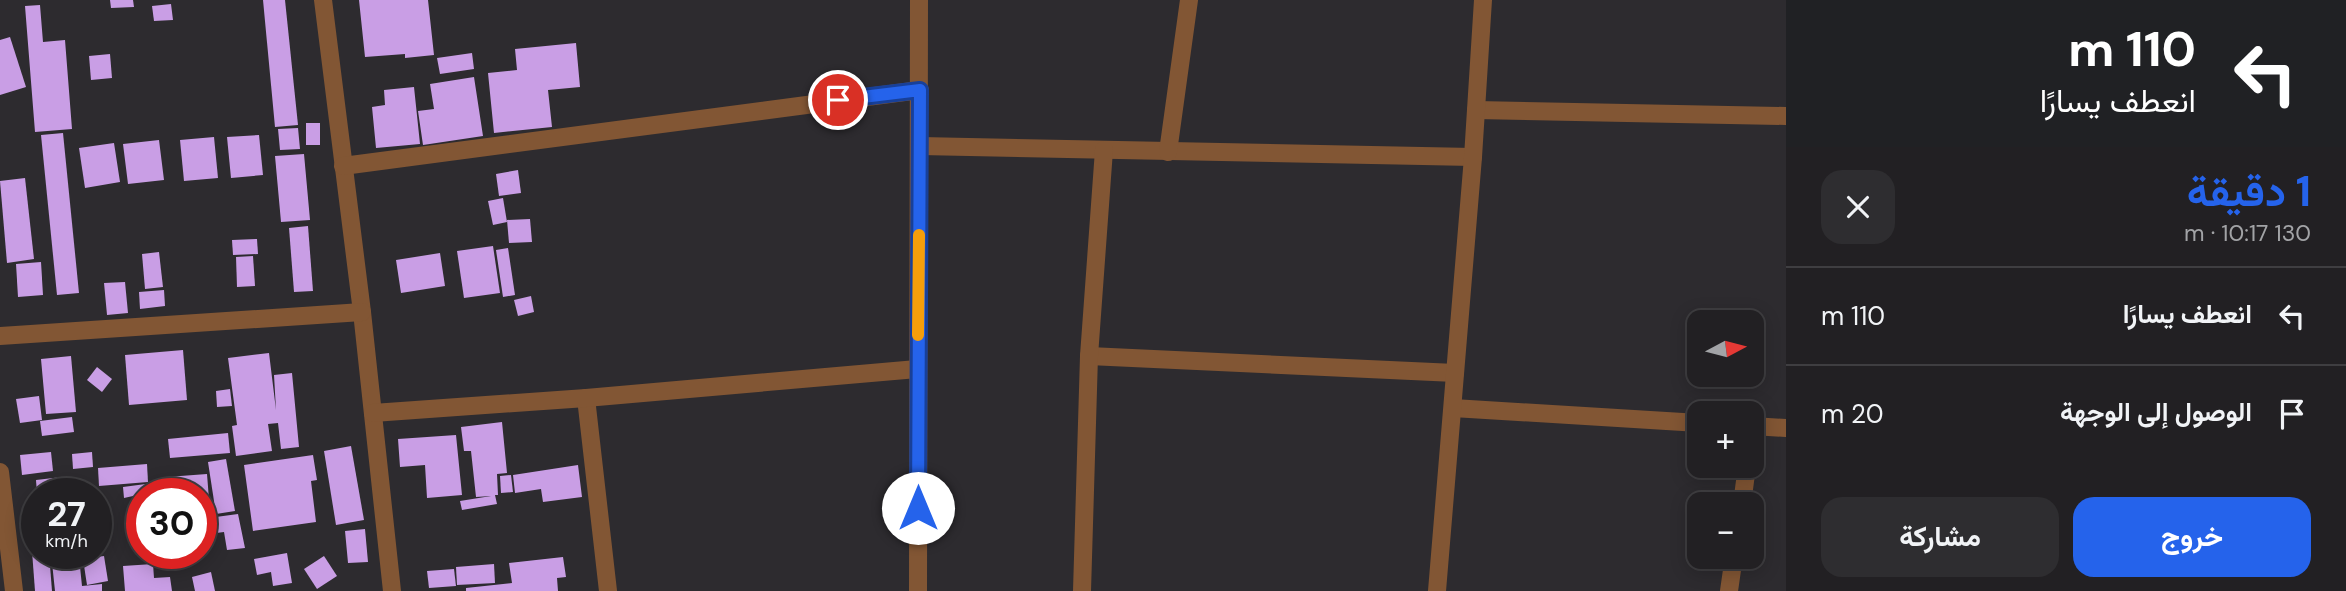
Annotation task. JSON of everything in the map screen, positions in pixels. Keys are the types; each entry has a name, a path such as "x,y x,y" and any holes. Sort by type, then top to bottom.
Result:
{"street":[{"path":"323,0 362,312 392,591"},
{"path":"918,591 919,0"},
{"path":"1168,152 1189,0"},
{"path":"1437,591 1473,157 1483,0"},
{"path":"343,166 920,90"},
{"path":"1476,110 1786,116"},
{"path":"920,146 1473,157"},
{"path":"1082,591 1089,356 1104,150"},
{"path":"0,336 362,312"},
{"path":"1089,356 1455,373"},
{"path":"373,413 586,398 917,369"},
{"path":"586,398 608,591"},
{"path":"1452,408 1687,422"},
{"path":"1764,429 1786,428"},
{"path":"0,472 14,591"},
{"path":"1729,591 1732,569"}],"building":[{"path":"110,0 133,0 134,7 111,8"},
{"path":"263,0 285,0 298,125 275,127"},
{"path":"359,0 428,0 434,55 405,58 405,54 365,57"},
{"path":"171,4 173,20 154,21 152,6"},
{"path":"40,5 43,42 65,40 72,129 35,132 25,6"},
{"path":"10,37 26,87 0,95 0,40"},
{"path":"576,43 580,87 548,90 552,127 494,133 488,73 517,70 515,49"},
{"path":"472,53 474,69 440,74 437,58"},
{"path":"110,54 112,78 91,80 89,56"},
{"path":"474,77 483,136 423,145 418,111 434,109 430,84"},
{"path":"414,87 420,144 376,148 372,107 385,105 384,90"},
{"path":"306,123 320,123 320,145 306,145"},
{"path":"298,128 300,149 280,150 278,129"},
{"path":"63,133 79,293 57,295 41,135"},
{"path":"259,135 263,175 231,178 227,137"},
{"path":"214,137 218,178 184,181 180,140"},
{"path":"159,140 164,180 128,184 123,144"},
{"path":"114,143 120,182 85,188 79,148"},
{"path":"304,154 310,220 281,222 275,156"},
{"path":"518,170 521,193 499,196 496,174"},
{"path":"25,178 34,259 7,263 0,181"},
{"path":"503,198 507,222 493,225 488,201"},
{"path":"530,219 532,242 509,243 507,220"},
{"path":"308,226 313,291 294,292 289,228"},
{"path":"257,239 258,254 233,255 232,240"},
{"path":"493,246 500,293 464,298 457,251"},
{"path":"508,248 515,295 503,297 496,250"},
{"path":"159,252 163,287 145,289 142,254"},
{"path":"440,253 445,286 401,293 396,260"},
{"path":"253,256 255,286 237,287 236,257"},
{"path":"41,262 43,295 18,297 16,264"},
{"path":"125,282 128,313 107,315 104,283"},
{"path":"164,290 165,306 140,309 139,292"},
{"path":"531,296 534,312 518,316 514,300"},
{"path":"183,350 187,400 129,405 125,355"},
{"path":"269,353 276,410 274,375 292,373 299,447 281,449 278,423 268,424 272,451 236,456 232,426 237,425 228,358"},
{"path":"71,356 76,412 46,414 41,359"},
{"path":"97,367 112,379 102,392 87,380"},
{"path":"230,389 232,406 217,407 216,391"},
{"path":"39,396 42,420 20,423 16,399"},
{"path":"72,417 74,432 42,436 40,421"},
{"path":"502,422 507,473 497,474 497,504 462,510 460,501 491,496 476,497 471,451 464,451 461,427"},
{"path":"228,433 230,453 170,458 168,439"},
{"path":"456,435 462,495 427,498 425,465 400,467 398,439"},
{"path":"351,446 364,520 336,525 324,451"},
{"path":"51,452 53,471 22,475 20,455"},
{"path":"92,452 93,467 73,469 72,454"},
{"path":"313,455 317,480 311,481 316,522 253,531 244,465"},
{"path":"226,459 235,511 217,514 217,478 210,478 208,462"},
{"path":"147,464 148,478 126,478 126,484 112,485 112,478 99,478 98,468"},
{"path":"578,465 582,497 543,502 541,489 515,493 513,475"},
{"path":"207,474 207,478 167,478"},
{"path":"511,475 513,492 501,493 500,476"},
{"path":"238,514 245,548 227,550 224,532 217,533 217,517"},
{"path":"365,529 368,562 348,563 345,531"},
{"path":"287,553 292,583 273,586 271,572 257,575 254,559"},
{"path":"324,556 337,576 317,589 304,569"},
{"path":"563,557 566,577 557,578 558,591 466,591 466,588 512,583 509,563"},
{"path":"494,564 495,583 457,585 456,567"},
{"path":"123,566 126,566 126,569 153,569 154,578 170,577 172,591 125,591"},
{"path":"33,569 50,569 52,591 35,591"},
{"path":"53,569 80,569 82,586 102,584 102,591 55,591"},
{"path":"85,569 106,569 108,581 87,585"},
{"path":"454,569 456,586 429,588 427,571"},
{"path":"211,572 215,591 195,591 192,577"}],"slow traffic":[{"path":"918,335 919,235"}],"route":[{"path":"838,100 920,90 918,508"}]}
